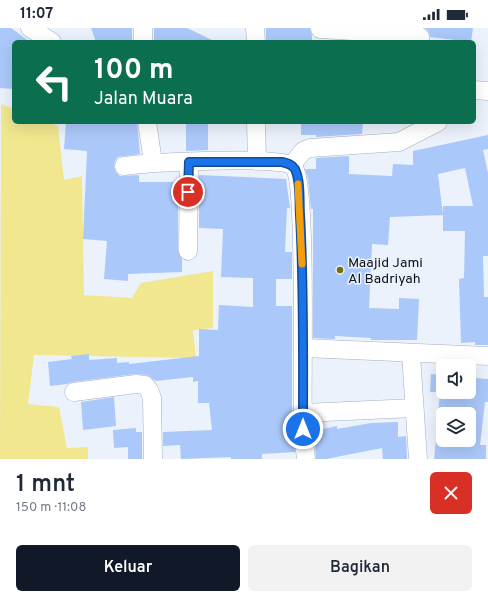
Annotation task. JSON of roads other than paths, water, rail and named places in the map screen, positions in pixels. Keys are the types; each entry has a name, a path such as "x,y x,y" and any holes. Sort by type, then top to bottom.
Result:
{"street":[{"path":"30,28 49,40"},
{"path":"143,28 143,40"},
{"path":"255,28 256,40"},
{"path":"320,33 417,35 420,37 420,40"},
{"path":"476,90 488,91"},
{"path":"147,124 153,162"},
{"path":"256,124 257,161"},
{"path":"292,165 303,151 310,148 399,142 434,124"},
{"path":"124,166 153,162 257,161 282,162 292,165 296,172 298,184 304,348 303,413 306,459"},
{"path":"188,251 189,162"},
{"path":"304,348 411,354 488,356"},
{"path":"411,354 418,459"},
{"path":"74,392 136,384 145,386 149,390 152,398 153,459"},
{"path":"303,413 414,408"}],"place":[{"name":"Maajid Jami Al Badriyah","path":"340,270"}]}
